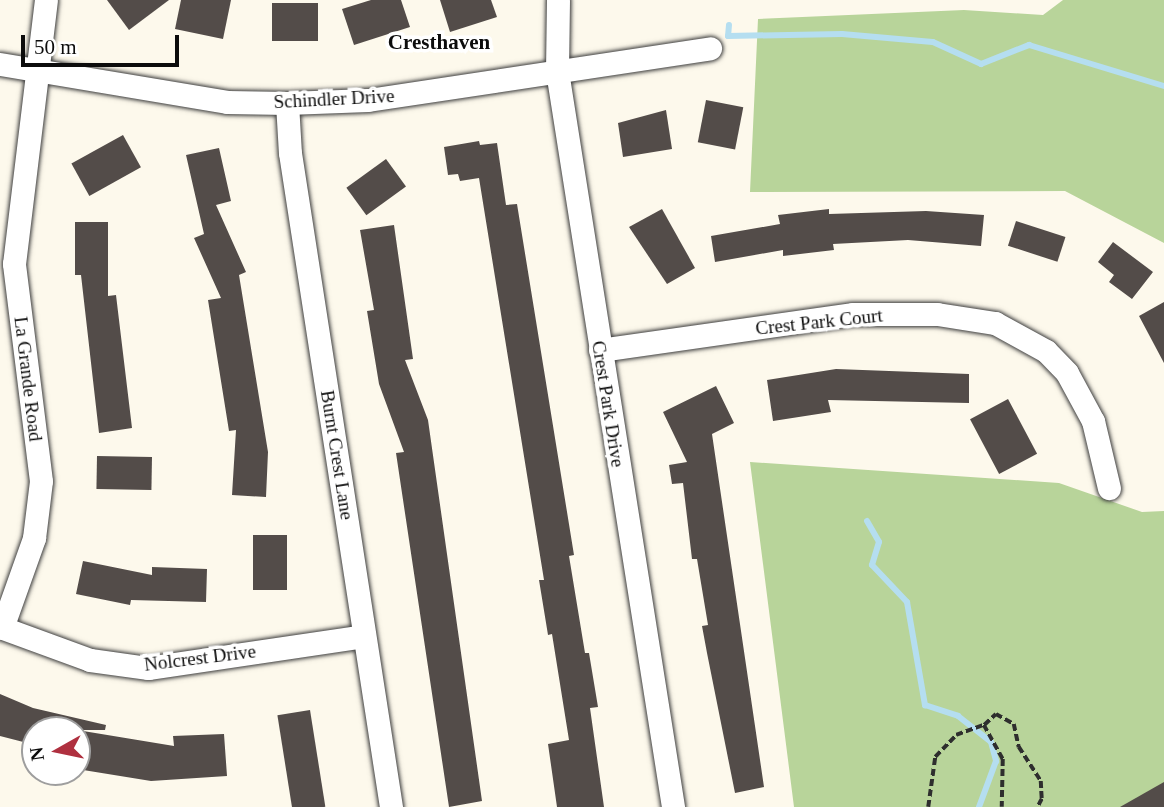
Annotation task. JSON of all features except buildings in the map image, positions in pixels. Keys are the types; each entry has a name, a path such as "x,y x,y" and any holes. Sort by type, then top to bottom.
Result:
{"street":[{"name":"La Grande Road","path":"1,627 34,538 41,481 14,264 35,69 46,0"},
{"name":"Crest Park Drive","path":"558,0 557,71 673,807"},
{"name":"Schindler Drive","path":"0,64 227,102 286,103 368,100 710,48"},
{"name":"Burnt Crest Lane","path":"286,103 290,153 391,807"},
{"name":"Crest Park Court","path":"600,350 853,314 937,314 995,323 1046,351 1067,373 1093,421 1109,488"},
{"name":"Nolcrest Drive","path":"1,627 90,660 148,668 364,636"}],"path":[{"path":"928,807 934,757 956,735 984,725 996,714 1014,724 1019,747 1043,789 1038,807"},
{"path":"984,725 1003,759 1002,807"}],"green space":[{"path":"1063,0 1164,0 1164,243 1065,191 750,192 758,19 964,10 1043,15"},
{"path":"750,462 1059,483 1142,512 1164,511 1164,807 794,807"}],"waterway":[{"path":"729,25 728,36 842,34 933,42 981,64 1029,45 1164,86"},
{"path":"867,521 879,542 872,565 907,602 925,705 958,716 991,742 996,761 979,807"}],"district":[{"name":"Cresthaven","path":"439,42"}]}
